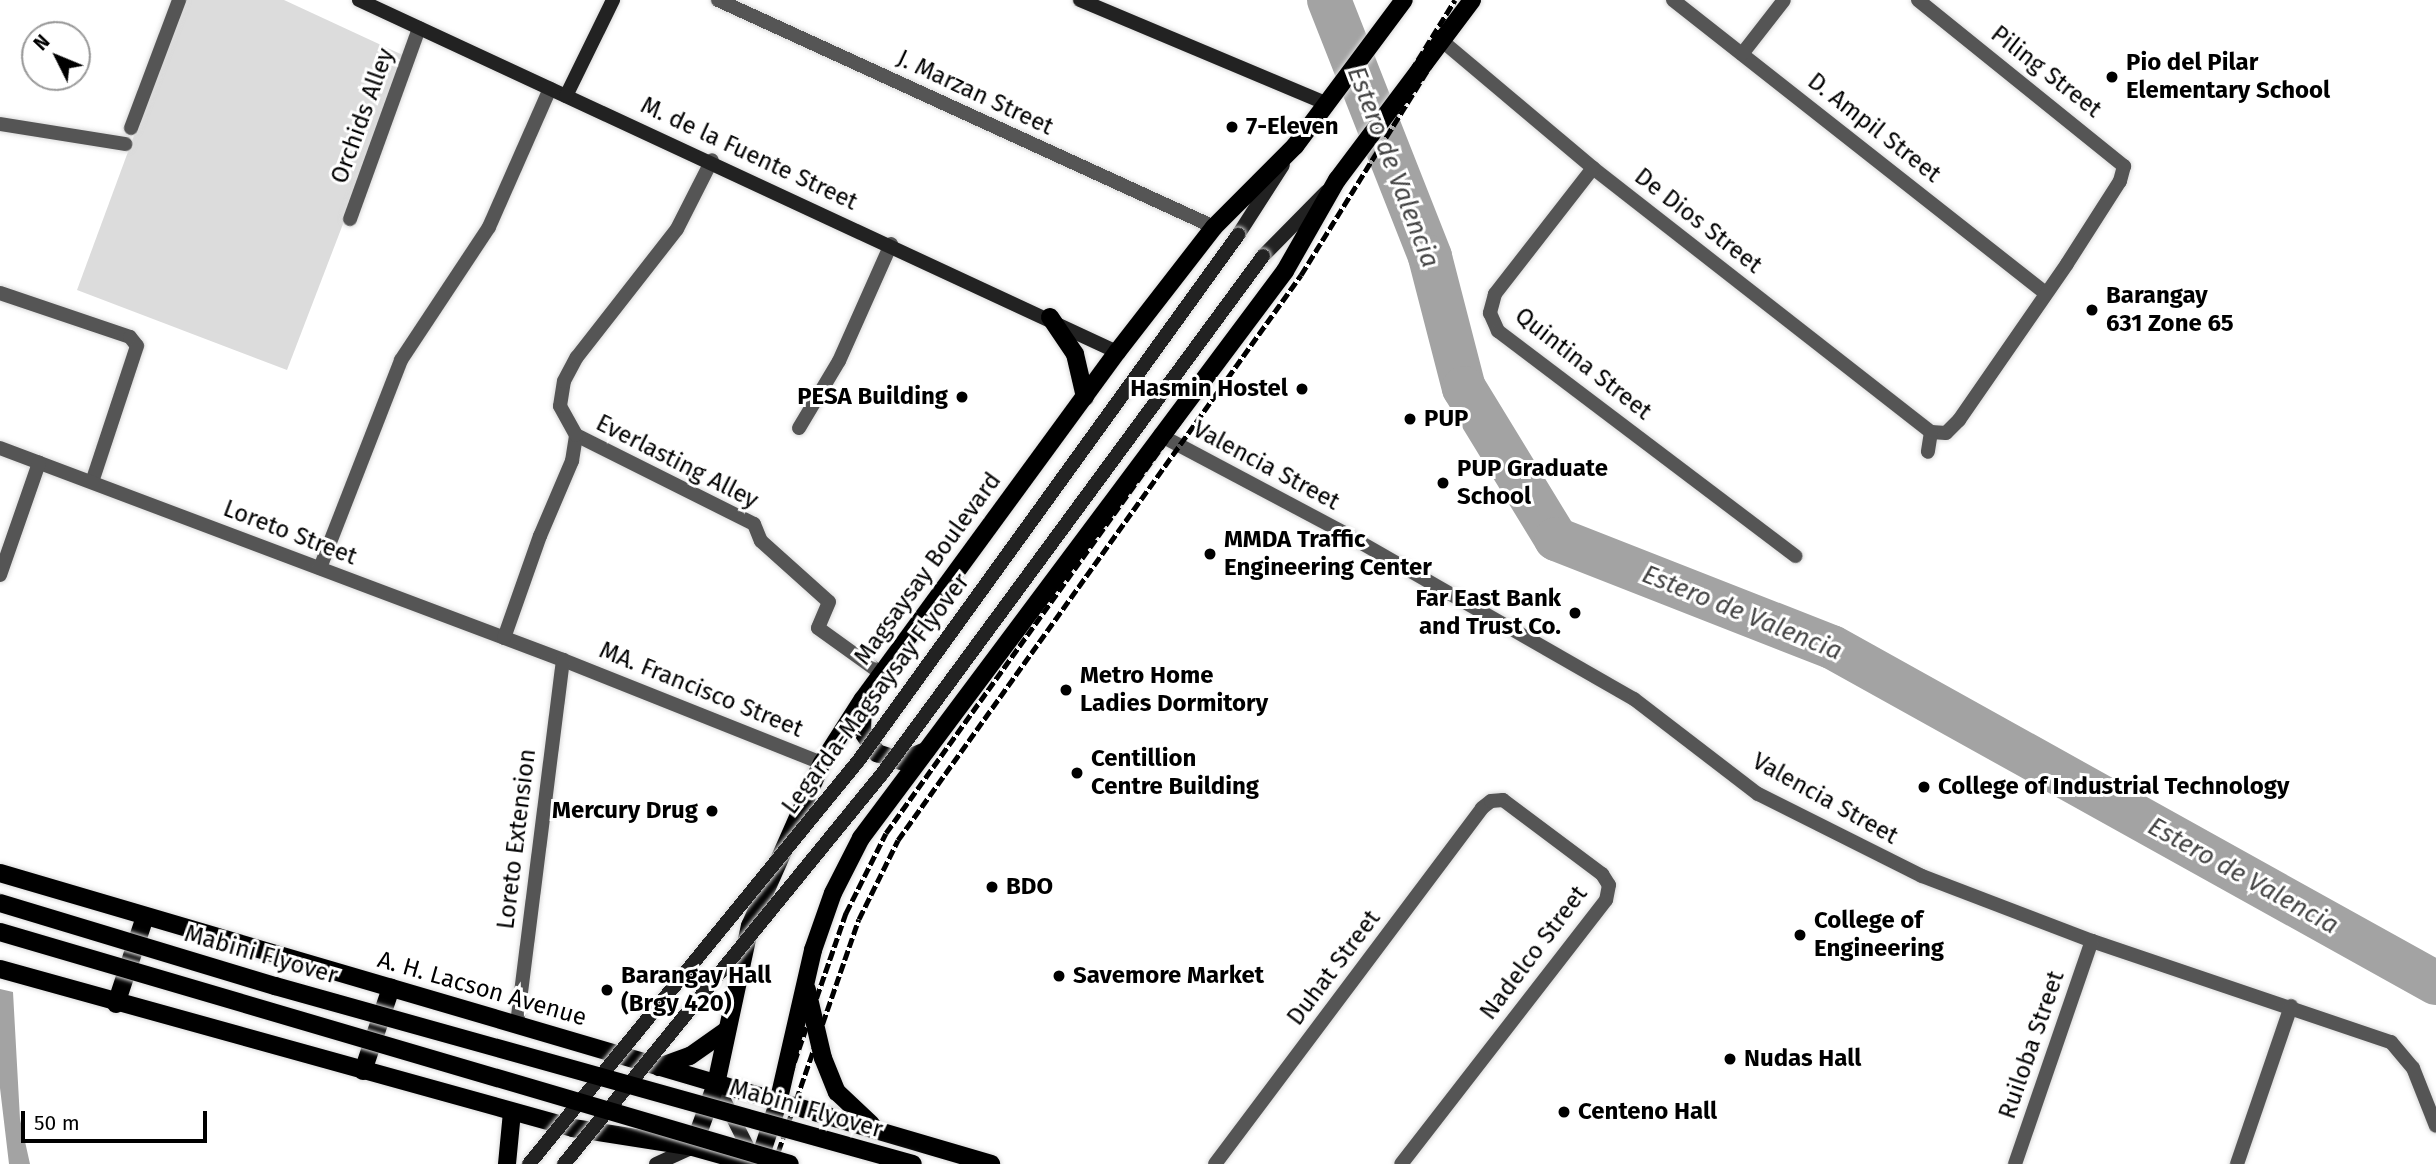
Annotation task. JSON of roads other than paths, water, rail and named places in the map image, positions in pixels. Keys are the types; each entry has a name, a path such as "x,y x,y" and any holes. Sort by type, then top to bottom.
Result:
{"main road":[{"name":"M. de la Fuente Street","path":"359,0 550,89 712,160 1050,317 1118,352"},
{"path":"566,96 613,0"},
{"path":"1080,0 1331,98"},
{"name":"Magsaysay Boulevard","path":"1238,235 1295,146 1405,0"},
{"path":"756,1164 778,1103 805,984 823,921 848,862 926,751 1285,271 1337,180 1472,0"},
{"name":"Magsaysay Boulevard","path":"693,1147 716,1084 750,926 822,763 863,699 1118,352 1214,227 1295,146"},
{"name":"Legarda-Magsaysay Flyover","path":"564,1164 882,774 1263,256 1337,180"},
{"name":"Legarda-Magsaysay Flyover","path":"529,1164 859,760 1238,235"},
{"path":"1050,317 1075,354 1085,397"},
{"path":"863,699 862,731 877,753 901,761 926,751"},
{"name":"A. H. Lacson Avenue","path":"0,873 990,1164"},
{"name":"Mabini Flyover","path":"0,903 275,986 913,1164"},
{"path":"116,1004 145,917"},
{"path":"0,932 790,1164"},
{"path":"0,969 116,1004 573,1128 693,1147 756,1164"},
{"path":"805,984 823,1058 837,1092 849,1108 880,1130"},
{"path":"363,1071 391,988"},
{"path":"659,1067 690,1056 727,1030"},
{"path":"716,1084 756,1164"},
{"path":"507,1164 512,1112"},
{"path":"656,1164 693,1147"}],"street":[{"path":"131,128 179,0"},
{"name":"J. Marzan Street","path":"718,0 1214,227"},
{"name":"D. Ampil Street","path":"1673,0 2046,293"},
{"path":"1742,54 1784,0"},
{"name":"Piling Street","path":"1918,0 2113,153 2124,166 2120,181 2046,293"},
{"name":"Orchids Alley","path":"350,219 419,28"},
{"name":"De Dios Street","path":"1441,40 1593,168 1931,432"},
{"path":"320,568 401,360 489,228 550,89"},
{"path":"0,124 125,144"},
{"path":"505,638 540,536 572,461 576,435 562,415 564,381 577,357 677,229 712,160"},
{"name":"Quintina Street","path":"1593,168 1495,294 1490,313 1498,331 1795,556"},
{"path":"799,428 839,361 891,244"},
{"path":"0,293 131,337 137,346 92,482"},
{"path":"1928,452 1931,432 1946,433 1959,420 2046,293"},
{"name":"Everlasting Alley","path":"576,435 754,524 761,541 829,602 818,628 882,674"},
{"name":"Valencia Street","path":"1160,435 1345,533 1634,699 1758,794 1922,876 2092,941 2291,1006 2391,1042 2413,1068 2436,1126"},
{"name":"Loreto Street","path":"0,449 563,660"},
{"path":"0,575 39,463"},
{"name":"MA. Francisco Street","path":"563,660 822,763"},
{"name":"Loreto Extension","path":"517,1024 563,660"},
{"name":"Nadelco Street","path":"1401,1164 1606,900 1609,886 1602,874 1503,800 1492,801"},
{"name":"Duhat Street","path":"1215,1164 1492,801"},
{"name":"Ruiloba Street","path":"2015,1164 2092,941"},
{"path":"2237,1164 2291,1006"}],"waterway":[{"name":"Estero de Valencia","path":"1329,0 1430,257 1464,388 1556,539 1832,647 2436,983"}],"railway":[{"path":"759,1164 846,913 886,833 1290,267 1455,0"},
{"path":"774,1164 859,919 898,840 1301,275 1471,0"}],"place":[{"name":"Pio del Pilar Elementary School","path":"2112,77"},
{"name":"7-Eleven","path":"1232,127"},
{"name":"Barangay 631 Zone 65","path":"2092,310"},
{"name":"Hasmin Hostel","path":"1302,389"},
{"name":"PESA Building","path":"962,397"},
{"name":"PUP","path":"1410,419"},
{"name":"PUP Graduate School","path":"1443,483"},
{"name":"MMDA Traffic Engineering Center","path":"1210,554"},
{"name":"Far East Bank and Trust Co.","path":"1575,613"},
{"name":"Metro Home Ladies Dormitory","path":"1066,690"},
{"name":"Centillion Centre Building","path":"1077,773"},
{"name":"College of Industrial Technology","path":"1924,787"},
{"name":"Mercury Drug","path":"712,811"},
{"name":"BDO","path":"992,887"},
{"name":"College of Engineering","path":"1800,935"},
{"name":"Savemore Market","path":"1059,976"},
{"name":"Barangay Hall (Brgy 420)","path":"607,990"},
{"name":"Nudas Hall","path":"1730,1059"},
{"name":"Centeno Hall","path":"1564,1112"}]}
